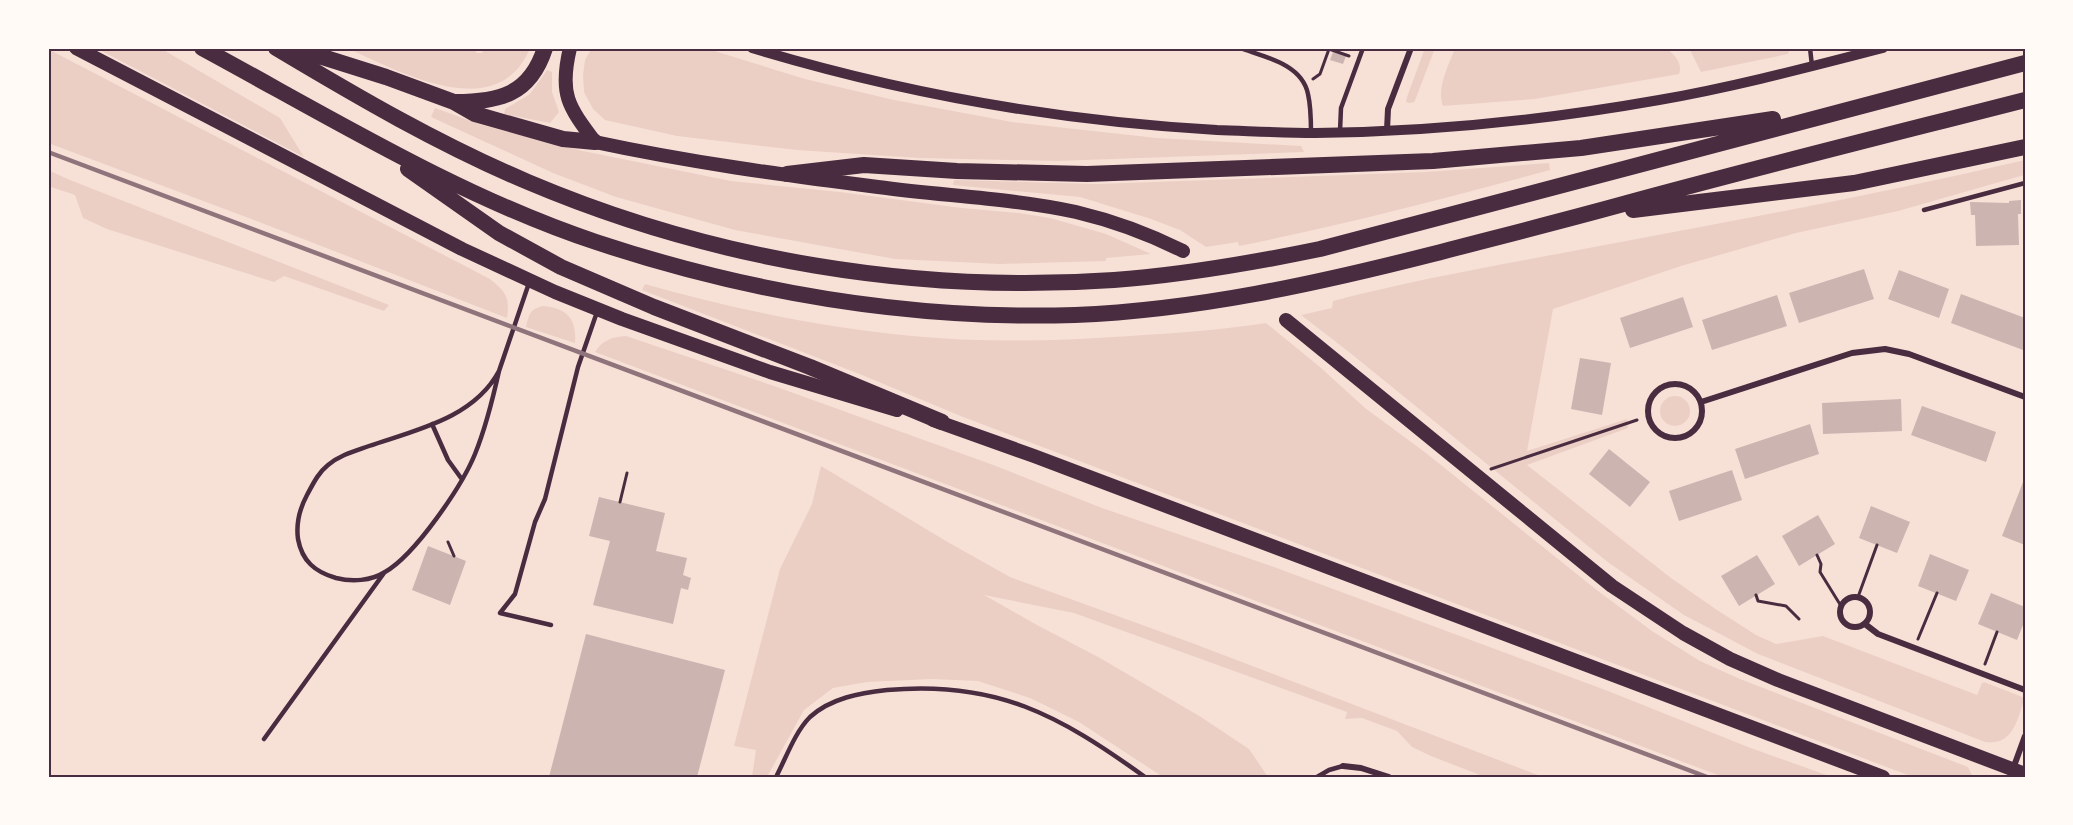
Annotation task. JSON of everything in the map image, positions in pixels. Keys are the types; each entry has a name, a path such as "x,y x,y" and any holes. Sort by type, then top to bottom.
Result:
{"highway":[{"path":"202,48 427,170 514,210 591,240 656,261 812,297 954,312 1043,315 1080,315 1178,307 1237,298 1352,274 2025,100"},
{"path":"276,48 439,141 526,182 603,211 699,240 792,262 880,275 982,282 1047,283 1116,280 1271,259 1355,240 1851,107 2025,63"},
{"path":"294,48 386,77 454,102 475,114 563,139 595,142"},
{"path":"454,102 490,101 512,93 525,84 533,74 545,48"},
{"path":"787,174 864,165 957,171 1076,174 1433,161 1581,148 1851,107"},
{"path":"349,127 479,220 546,259 645,303 810,367 942,423"},
{"path":"1573,218 1854,183 2025,147"}],"main road":[{"path":"76,48 480,258 598,310 797,381 942,423 1883,777"},
{"path":"570,48 565,72 565,91 573,111 595,142 639,151 888,189 1058,208 1128,227 1183,252"},
{"path":"1286,320 1612,586 1683,633 1730,659 1778,680 2016,773"}],"street":[{"path":"752,48 873,82 1031,112 1186,128 1311,133 1387,130 1523,119 1610,108 1675,97 1883,48"},
{"path":"1387,130 1388,108 1411,48"},
{"path":"1701,402 1841,356 1863,350 1885,349 1909,354 2025,398"},
{"path":"1681,384 1690,387 1697,393 1701,402 1701,419 1697,427 1683,437 1666,436 1658,432 1649,418 1650,399 1663,386 1681,384"},
{"path":"1858,597 1869,606 1870,615 1864,624 1855,627 1846,624 1840,615 1841,606 1848,598 1858,597"},
{"path":"1864,624 1878,634 2025,690"},
{"path":"2016,773 2025,736"},
{"path":"1342,766 1361,768 1389,777"}],"lane":[{"path":"1240,48 1283,64 1293,69 1300,77 1308,93 1311,133"},
{"path":"1340,132 1341,108 1363,48"},
{"path":"1810,48 1812,66"},
{"path":"1924,210 2025,183"},
{"path":"384,573 357,581 341,579 316,571 309,564 302,553 298,538 300,513 318,476 327,465 347,454 432,424 468,406 493,382 499,370 530,280"},
{"path":"551,625 500,613 515,594 535,522 545,499 578,367 598,310"},
{"path":"264,739 384,573 398,563 417,542 445,505 475,455 494,396 499,370"},
{"path":"432,424 448,460 461,478"},
{"path":"776,777 804,726 817,712 833,703 863,693 909,688 946,689 1012,701 1076,730 1145,777"},
{"path":"1317,777 1342,766"}],"path":[{"path":"1313,79 1320,74 1329,49 1349,56"},
{"path":"1491,469 1637,420"},
{"path":"620,502 627,473"},
{"path":"448,542 454,556"},
{"path":"1858,597 1877,545"},
{"path":"1816,555 1821,564 1820,572 1841,606"},
{"path":"1915,648 1936,593"},
{"path":"1756,595 1758,601 1786,606 1799,619"},
{"path":"1982,673 1997,632"}],"shaded area":[{"path":"96,48 160,48 280,118 304,157"},
{"path":"347,48 473,48 477,53 481,53 487,48 530,48 515,71 495,84 472,89 446,86 420,79"},
{"path":"592,48 705,48 805,79 894,100 1012,122 1157,138 1301,146 1304,152 1057,161 919,158 797,150 677,136 605,120 593,109 584,92 583,75 585,60"},
{"path":"1425,48 1435,48 1416,98 1414,102 1409,103 1406,102 1407,97"},
{"path":"1455,48 1666,48 1677,59 1680,70 1679,74 1535,99 1443,106 1442,84"},
{"path":"1689,48 1790,48 1788,54 1701,72"},
{"path":"48,49 490,279 506,296 507,318 48,143"},
{"path":"547,70 552,72 552,92 559,112 550,123 504,114 505,109 530,94"},
{"path":"435,108 482,125 583,151 731,181 1050,218 1106,234 1151,254 1106,258 1106,261 1000,264 895,259 735,230 616,197 553,173 431,117"},
{"path":"2025,160 2025,175 1898,211 1796,233 1681,266 1553,309 1527,451 1627,419 1628,428 1527,465 1671,578 1756,635 1776,644 1823,636 1977,695 1984,682 2025,698 2013,729 2002,740 1995,742 1985,742 1758,654 1684,615 1609,563 1301,315 1332,308 1333,301 1402,284 1818,204"},
{"path":"1549,163 1550,170 1434,201 1239,246 1238,242 1206,247 1180,230 1080,197 953,185 954,180 1098,184 1425,172"},
{"path":"48,170 389,305 384,311 284,276 274,282 107,229 83,218 75,195 48,186"},
{"path":"645,284 744,309 810,322 939,338 1076,339 1198,331 1266,323 1365,408 1426,453 1598,591 1652,631 1700,661 1740,679 1968,767 1973,777 1913,777 963,417 862,375 642,290"},
{"path":"543,306 559,309 569,317 574,328 575,343 526,327 531,313"},
{"path":"626,336 774,386 996,466 1102,508 1274,567 1832,777 1723,777 595,352 608,340"},
{"path":"1675,396 1686,400 1690,411 1686,422 1675,426 1664,422 1660,411 1664,400"},
{"path":"821,466 1010,577 1192,643 1543,777 1485,777 1412,747 1397,731 1362,718 1345,719 1347,712 1074,613 984,595 1100,658 1201,717 1249,749 1268,777 1163,777 1079,722 1030,698 978,681 931,679 867,682 833,688 804,710 767,777 752,777 756,750 734,746 780,569 812,504"}],"building":[{"path":"1333,52 1346,56 1343,64 1330,60"},
{"path":"2021,200 2021,214 2018,214 2019,245 1976,246 1975,215 1971,215 1970,202 2009,203 2009,201"},
{"path":"1864,269 1874,299 1799,323 1789,293"},
{"path":"1899,270 1949,289 1939,318 1888,299"},
{"path":"1961,294 2025,318 2023,350 1951,323"},
{"path":"1777,295 1787,326 1712,350 1702,320"},
{"path":"1683,297 1693,327 1630,348 1620,318"},
{"path":"1580,358 1611,363 1602,415 1571,409"},
{"path":"1901,399 1902,431 1823,434 1822,403"},
{"path":"1922,406 1996,432 1986,462 1911,435"},
{"path":"1810,424 1819,454 1745,479 1735,449"},
{"path":"1609,449 1650,482 1630,507 1589,474"},
{"path":"1732,470 1742,500 1679,521 1669,491"},
{"path":"2025,477 2025,545 2002,536"},
{"path":"599,497 665,513 656,551 687,558 683,575 691,578 688,590 681,588 673,624 593,605 610,541 589,536"},
{"path":"1871,506 1910,522 1897,553 1859,538"},
{"path":"1818,515 1835,544 1799,566 1782,536"},
{"path":"428,546 466,561 450,605 412,590"},
{"path":"1930,554 1969,570 1956,601 1918,586"},
{"path":"1757,555 1775,584 1739,606 1721,576"},
{"path":"1991,593 2025,607 2025,620 2017,640 1978,624"},
{"path":"586,634 725,670 697,777 549,777"}],"railway":[{"path":"48,152 1707,777"}]}
